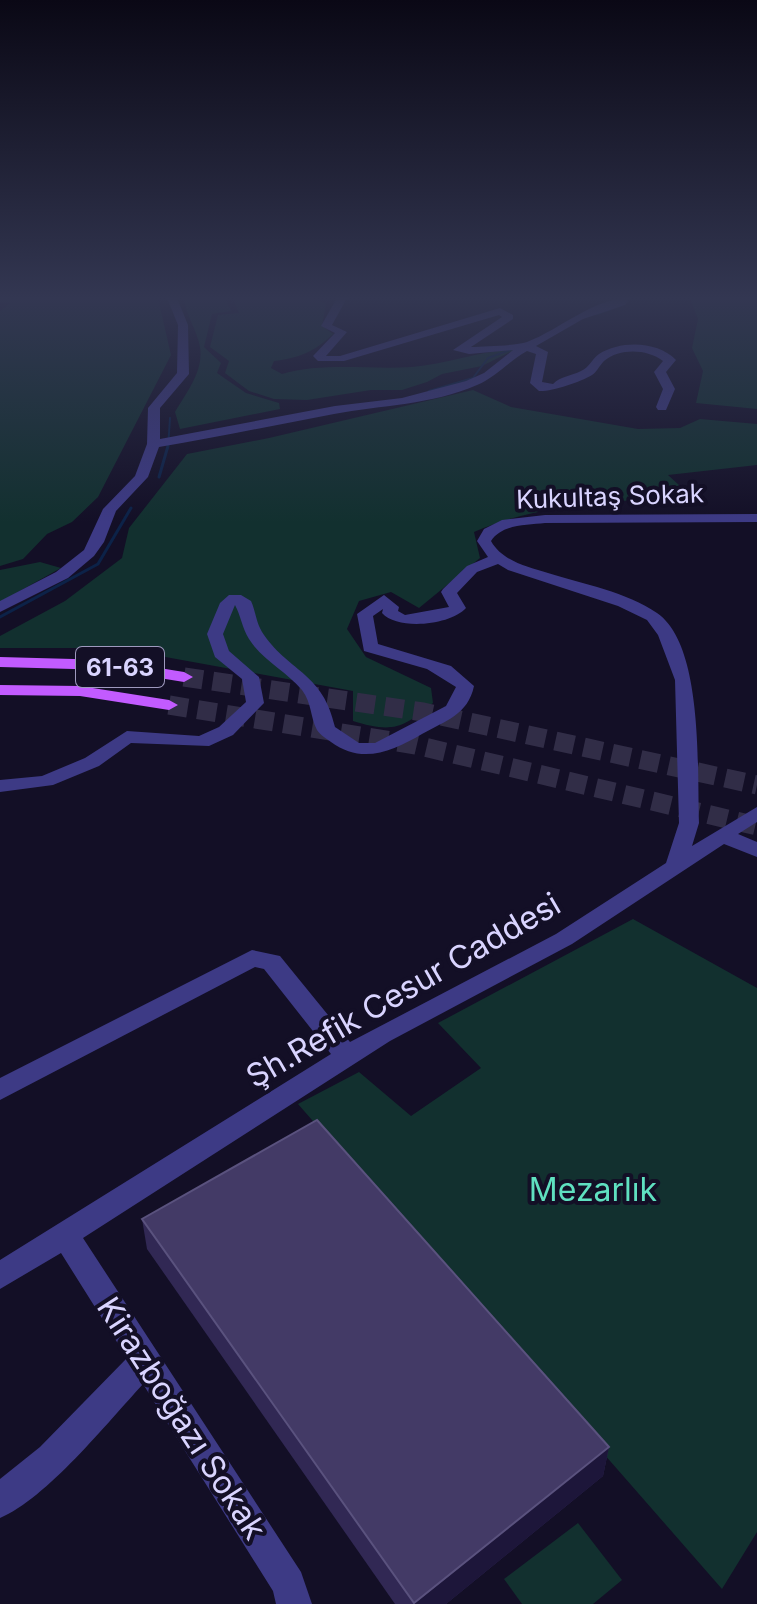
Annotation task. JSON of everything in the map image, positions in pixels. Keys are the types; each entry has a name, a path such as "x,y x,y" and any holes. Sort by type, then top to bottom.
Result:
{"main road":[{"name":"61-63","path":"4,662 110,665 184,677"},
{"name":"61-63","path":"1,690 80,691 169,705"}],"street":[{"path":"164,442 154,408 183,373"},
{"path":"0,607 79,563 97,542 104,518 141,477 164,442 335,410 402,402 470,384 490,373"},
{"path":"538,373 536,383 543,388 556,387 563,380 588,373"},
{"path":"660,373 669,389 662,407"},
{"name":"Kukultaş Sokak","path":"500,558 490,552 484,541 489,532 507,523 545,519 757,518"},
{"path":"0,786 46,781 92,762 127,737 202,742 226,731 255,703 250,677 221,653 215,634 228,603 235,598 245,604 245,616 255,638 290,666 318,697 325,713 326,729 349,746 381,750 392,746 430,722 450,715 458,707 465,686 450,672 381,653 370,647 365,614 384,600 391,607 393,618 404,621 454,611 458,608 457,603 449,592 472,569 500,558 513,567 546,579 624,603 653,617 666,634 684,680 689,823 676,864"},
{"path":"0,598 62,575"},
{"name":"Şh.Refik Cesur Caddesi","path":"1,1272 65,1235 381,1035 564,939 757,813"},
{"path":"722,835 757,850"},
{"path":"0,1090 252,958 272,962 347,1056"},
{"name":"Kirazboğazı Sokak","path":"65,1235 289,1584 294,1604"},
{"path":"0,1501 52,1458 145,1361"}],"green space":[{"path":"0,373 162,373 98,497 72,522 47,534 23,559 0,566"},
{"path":"196,373 217,373 246,393 279,403 280,409 180,429 175,412"},
{"path":"225,373 448,373 402,390 371,390 307,400 274,399 249,391"},
{"path":"703,373 757,373 757,409 696,403"},
{"path":"473,390 511,407 638,429 680,428 700,419 757,424 757,465 668,475 691,496 580,505 500,522 474,532 480,558 419,608 391,592 359,601 347,629 366,657 431,688 433,703 396,726 378,727 353,721 353,691 116,648 0,648 0,636 65,601 122,558 129,528 187,454"},
{"path":"40,562 61,568 0,602 0,570"},
{"name":"Mezarlık","path":"633,919 757,988 757,1532 722,1589 298,1104 359,1072 411,1116 481,1068 438,1023"},
{"path":"578,1523 622,1580 593,1604 522,1604 504,1579"}],"building":[{"path":"317,1120 609,1447 414,1603 142,1219"}],"waterway":[{"path":"429,391 473,378 477,373"},
{"path":"168,448 170,418"},
{"path":"159,477 168,446"},
{"path":"0,617 98,564 131,508"}],"tunnel":[{"path":"184,677 423,712 757,785"},
{"path":"169,705 416,745 757,826"}]}
